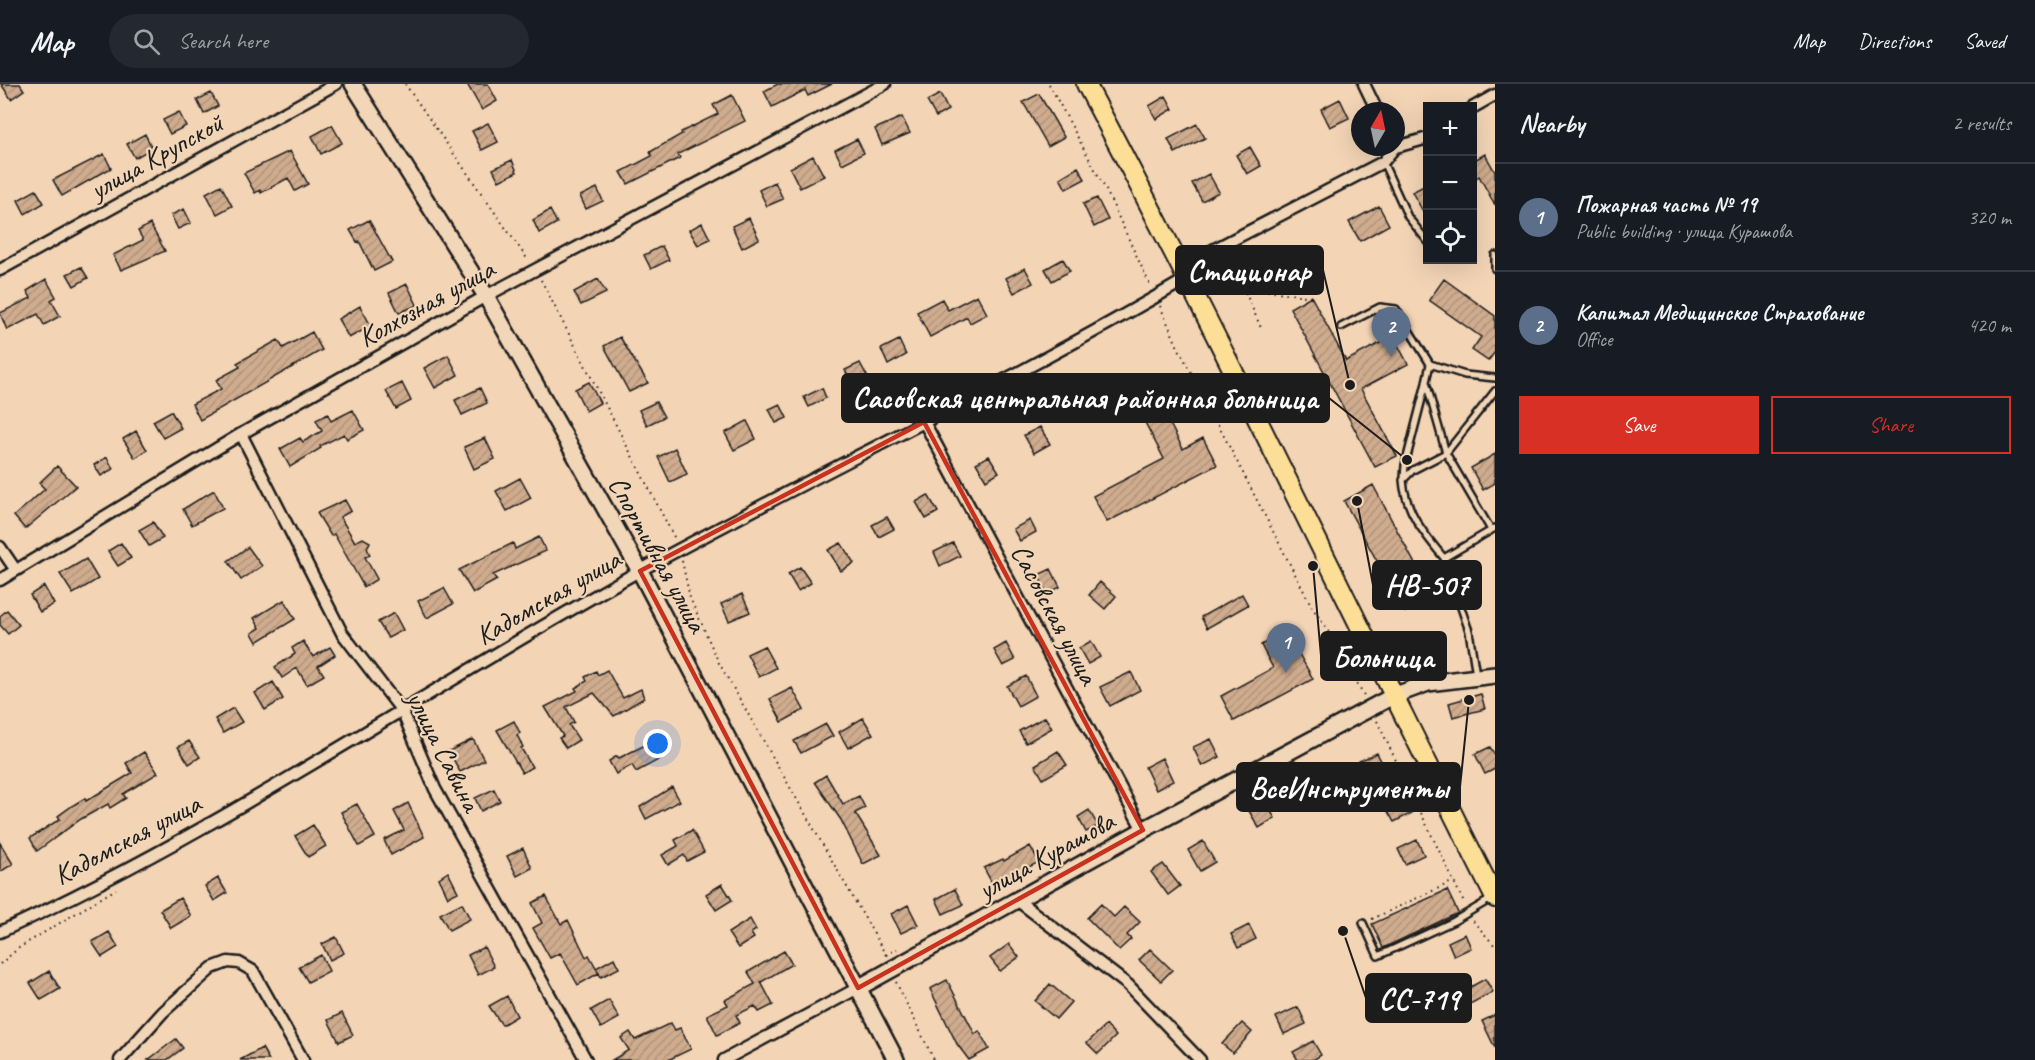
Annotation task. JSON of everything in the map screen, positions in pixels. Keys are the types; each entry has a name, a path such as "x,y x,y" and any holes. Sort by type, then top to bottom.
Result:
{"main road":[{"path":"1086,84 1185,272 1393,696 1495,897"}],"street":[{"name":"улица Крупской","path":"0,270 336,84"},
{"name":"Спортивная улица","path":"353,84 486,296 640,571 896,1060"},
{"name":"Колхозная улица","path":"0,580 241,434 486,296 885,84"},
{"path":"1364,84 1373,102"},
{"path":"1477,106 1495,96"},
{"name":"Кадомская улица","path":"1405,145 1423,142"},
{"name":"Кадомская улица","path":"0,932 153,855 640,571 1156,297 1185,272 1383,162 1388,156"},
{"name":"Сасовская улица","path":"924,422 1143,830"},
{"name":"улица Савина","path":"241,434 342,633 402,711 435,789 586,1060"},
{"path":"0,547 15,569"},
{"name":"улица Курашова","path":"723,1060 1393,696 1428,683 1495,675"},
{"path":"1017,900 1128,986 1200,1060"},
{"path":"120,1060 163,1012 212,968 228,962 239,963 253,971 303,1060"}],"lane":[{"path":"1383,162 1408,218 1423,236"},
{"path":"1495,255 1495,269"},
{"path":"1341,327 1380,308 1396,309 1430,364 1465,375 1495,378"},
{"path":"1430,364 1404,465 1405,497 1415,518 1444,558 1469,631 1476,676"},
{"path":"1426,382 1446,453 1493,529 1444,558"},
{"path":"1403,480 1413,470 1446,453 1495,391"},
{"path":"1363,923 1378,956 1495,897"}],"path":[{"path":"405,84 535,270 680,550 690,598 719,663 894,968 898,988 934,1060"},
{"path":"1049,84 1106,190 1177,345 1301,587 1371,708 1475,925 1495,946"},
{"path":"1215,267 1228,280 1243,287 1305,297"},
{"path":"1243,287 1261,328"},
{"path":"1363,923 1454,881"},
{"path":"0,964 20,947 120,887"}],"highlighted area":[{"path":"924,422 1143,830 858,988 640,571"}],"building":[{"path":"1,84 20,84 24,90 11,99"},
{"path":"467,84 488,84 497,101 482,110"},
{"path":"778,84 832,84 808,96 805,90 772,107 764,91"},
{"path":"211,93 218,106 204,114 197,100"},
{"path":"940,94 948,110 936,117 927,101"},
{"path":"1039,94 1064,137 1048,146 1023,102"},
{"path":"732,95 745,121 678,154 680,158 628,184 621,172 652,156 650,152 682,134 681,132 718,114 713,105"},
{"path":"1166,96 1173,109 1156,119 1149,106"},
{"path":"1340,99 1349,118 1330,127 1321,109"},
{"path":"179,112 186,126 170,134 163,120"},
{"path":"902,117 910,133 882,145 875,129"},
{"path":"488,123 498,142 482,150 472,131"},
{"path":"1197,124 1205,138 1175,153 1168,139"},
{"path":"332,125 342,143 321,154 312,136"},
{"path":"145,134 152,148 135,158 127,144"},
{"path":"857,139 864,153 842,164 835,150"},
{"path":"1250,147 1261,166 1247,174 1236,155"},
{"path":"290,151 308,184 295,191 288,178 261,193 260,190 255,193 244,173"},
{"path":"104,154 111,168 62,196 53,180"},
{"path":"1485,154 1495,172 1495,205 1479,176 1477,177 1477,159"},
{"path":"813,156 824,176 800,188 790,168"},
{"path":"512,160 517,172 499,181 493,169"},
{"path":"1078,167 1085,179 1066,189 1060,178"},
{"path":"1209,174 1219,192 1202,201 1192,183"},
{"path":"775,182 783,199 767,206 759,190"},
{"path":"221,185 232,206 217,214 206,193"},
{"path":"1423,186 1423,211 1412,192"},
{"path":"597,188 603,201 586,209 580,196"},
{"path":"36,190 44,203 25,214 18,200"},
{"path":"1097,198 1108,220 1094,227 1083,204"},
{"path":"1379,206 1389,225 1360,241 1349,222"},
{"path":"184,209 191,223 178,229 171,215"},
{"path":"550,210 557,223 539,233 533,220"},
{"path":"749,218 759,239 742,248 732,226"},
{"path":"369,220 392,262 374,271 359,241 357,242 350,230"},
{"path":"702,223 710,239 698,245 689,230"},
{"path":"150,224 165,251 121,270 113,255 143,240 138,231"},
{"path":"662,246 669,260 651,269 644,255"},
{"path":"1063,259 1070,271 1052,281 1045,269"},
{"path":"81,267 88,278 74,286 67,274"},
{"path":"1025,268 1033,283 1014,293 1006,278"},
{"path":"46,279 56,297 51,300 60,316 44,325 38,314 7,330 0,313 31,298 27,291"},
{"path":"598,279 606,293 581,305 574,292"},
{"path":"1444,279 1495,316 1495,352 1488,361 1472,350 1481,337 1429,300"},
{"path":"407,284 417,305 399,313 389,293"},
{"path":"977,295 987,314 970,323 967,317 930,337 917,312 942,299 948,310"},
{"path":"1311,296 1346,361 1393,336 1408,364 1361,389 1397,456 1375,467 1290,308"},
{"path":"360,306 371,326 349,338 338,319"},
{"path":"312,332 322,350 200,420 192,404 221,389 216,380 240,367 237,363 278,340 283,348"},
{"path":"620,337 648,383 629,392 604,346"},
{"path":"899,340 906,355 888,365 881,349"},
{"path":"448,355 458,375 435,388 424,368"},
{"path":"860,363 868,378 853,386 845,370"},
{"path":"589,382 600,403 586,411 575,389"},
{"path":"402,383 411,401 396,409 386,391"},
{"path":"480,388 487,403 462,415 455,400"},
{"path":"822,388 826,398 809,407 804,397"},
{"path":"1155,395 1183,449 1203,438 1217,465 1107,522 1093,496 1164,459 1136,405"},
{"path":"656,402 664,417 647,425 639,410"},
{"path":"780,404 787,418 776,423 769,409"},
{"path":"353,410 364,430 347,439 344,434 320,446 321,448 290,467 280,449 300,438 303,442 322,431 316,420 328,414 331,421"},
{"path":"171,411 181,428 163,438 153,421"},
{"path":"747,421 756,439 734,450 725,433"},
{"path":"1040,427 1050,444 1034,453 1024,435"},
{"path":"136,431 147,450 135,458 123,439"},
{"path":"485,438 495,459 474,469 464,447"},
{"path":"675,448 687,474 670,482 658,457"},
{"path":"1495,454 1495,483 1483,490 1471,468"},
{"path":"989,456 999,472 986,480 976,463"},
{"path":"107,457 113,469 101,476 94,465"},
{"path":"57,466 76,486 25,529 14,516 45,489 39,483"},
{"path":"520,478 531,498 507,511 496,491"},
{"path":"1373,485 1432,596 1405,612 1344,501"},
{"path":"214,490 223,508 192,525 183,509"},
{"path":"928,495 938,512 926,519 916,502"},
{"path":"345,500 351,511 340,517 355,542 363,538 370,542 367,548 370,555 365,557 377,579 364,587 334,534 331,536 317,513"},
{"path":"887,517 894,529 879,537 872,525"},
{"path":"1030,520 1036,532 1020,541 1013,529"},
{"path":"153,522 163,538 149,546 139,530"},
{"path":"539,537 546,551 493,575 497,580 473,593 459,570 513,543 515,549"},
{"path":"121,543 131,558 118,566 108,551"},
{"path":"841,543 854,563 841,571 828,550"},
{"path":"953,543 960,556 940,566 934,552"},
{"path":"248,547 262,566 241,580 228,561"},
{"path":"86,559 98,579 73,594 60,574"},
{"path":"800,567 811,583 798,591 788,574"},
{"path":"1051,569 1060,587 1047,594 1038,575"},
{"path":"1100,582 1116,596 1105,609 1089,595"},
{"path":"44,586 54,604 40,612 30,595"},
{"path":"444,588 453,604 427,618 418,601"},
{"path":"742,594 750,612 729,621 721,604"},
{"path":"1242,594 1248,605 1207,628 1201,617"},
{"path":"284,600 295,619 257,642 252,633 260,628 254,618"},
{"path":"7,610 19,625 8,634 0,625 0,616"},
{"path":"394,613 403,630 388,638 378,622"},
{"path":"1286,631 1313,679 1234,721 1221,696 1273,668 1261,645"},
{"path":"303,641 313,657 330,647 335,655 318,666 324,675 307,685 297,668 282,678 275,667 295,654 292,648"},
{"path":"1091,641 1100,657 1088,664 1079,648"},
{"path":"1006,643 1015,660 1003,666 994,650"},
{"path":"764,646 776,668 759,677 747,654"},
{"path":"607,670 623,698 641,689 644,698 614,716 594,693 566,707 574,722 569,725 579,740 566,748 559,738 563,736 545,707 577,691 575,688 587,681 585,677 596,671 598,675"},
{"path":"1131,672 1140,690 1110,706 1100,687"},
{"path":"1026,676 1036,696 1018,706 1007,686"},
{"path":"273,682 283,699 265,710 255,693"},
{"path":"792,688 804,710 782,722 770,699"},
{"path":"1481,694 1485,709 1453,717 1449,703"},
{"path":"233,708 242,722 223,733 215,719"},
{"path":"1045,717 1052,728 1026,743 1019,731"},
{"path":"863,718 873,734 848,748 839,732"},
{"path":"514,721 520,733 517,735 523,747 521,748 532,767 522,773 497,730"},
{"path":"826,724 833,736 801,753 794,741"},
{"path":"473,739 484,760 460,772 449,751"},
{"path":"1211,739 1220,757 1202,766 1193,747"},
{"path":"189,741 200,757 189,764 178,747"},
{"path":"653,741 662,758 636,772 632,765 616,774 609,761"},
{"path":"1490,747 1495,756 1495,769 1485,774 1475,754"},
{"path":"1058,751 1067,765 1043,779 1035,765"},
{"path":"144,752 158,773 123,794 126,798 110,808 108,804 81,819 37,851 30,838 60,819 58,816 72,806 85,798 86,801 132,773 126,763"},
{"path":"1377,753 1412,813 1394,822 1359,761"},
{"path":"1162,758 1173,781 1156,790 1145,767"},
{"path":"826,775 843,804 859,796 865,808 855,813 881,855 863,864 841,820 815,782"},
{"path":"672,787 680,801 646,819 640,807"},
{"path":"494,789 500,801 481,811 475,798"},
{"path":"1264,801 1275,818 1259,828 1249,811"},
{"path":"408,803 424,837 391,855 384,840 404,830 394,811"},
{"path":"357,804 375,837 359,846 341,812"},
{"path":"1089,810 1098,826 1086,832 1078,817"},
{"path":"313,825 326,846 308,857 295,836"},
{"path":"692,830 704,852 687,861 684,855 668,865 662,855 678,846 675,840"},
{"path":"1417,840 1424,855 1405,864 1398,849"},
{"path":"1203,841 1215,862 1200,871 1188,850"},
{"path":"0,843 13,864 0,872"},
{"path":"1030,846 1039,862 993,885 984,868 1003,859 1004,861"},
{"path":"523,848 532,868 517,876 507,856"},
{"path":"1163,864 1180,886 1168,895 1151,872"},
{"path":"448,872 458,892 448,897 439,878"},
{"path":"218,878 227,893 214,901 205,886"},
{"path":"722,884 732,900 716,910 706,894"},
{"path":"955,889 963,905 943,914 936,899"},
{"path":"1447,890 1458,913 1383,948 1372,924"},
{"path":"546,896 561,924 568,920 586,957 589,955 599,973 578,985 560,953 550,958 533,928 542,923 532,903"},
{"path":"180,898 191,916 171,928 160,910"},
{"path":"462,903 470,919 449,930 440,914"},
{"path":"1101,904 1114,917 1124,907 1140,922 1127,935 1131,939 1119,950 1087,918"},
{"path":"908,905 918,925 901,933 891,914"},
{"path":"750,919 756,930 751,933 754,938 738,948 728,933"},
{"path":"1249,925 1256,939 1238,948 1231,934"},
{"path":"109,932 118,947 102,957 92,942"},
{"path":"1465,934 1471,948 1454,956 1448,942"},
{"path":"336,937 344,953 330,960 322,944"},
{"path":"1009,944 1019,957 1000,971 990,958"},
{"path":"484,947 494,967 478,975 468,955"},
{"path":"1150,949 1172,970 1161,981 1139,960"},
{"path":"784,951 792,964 761,982 773,1005 759,1012 755,1006 736,1015 740,1023 717,1035 707,1015 728,1005 725,1000 755,984 748,972"},
{"path":"321,955 329,971 308,982 299,967"},
{"path":"614,958 619,968 601,977 596,968"},
{"path":"49,971 60,989 41,1000 30,983"},
{"path":"1485,979 1493,992 1466,1006 1459,993"},
{"path":"947,980 975,1034 979,1031 989,1049 969,1060 957,1044 930,989"},
{"path":"1050,984 1071,1002 1056,1019 1035,1001"},
{"path":"507,996 517,1016 502,1025 489,1006"},
{"path":"609,1000 619,1018 601,1028 591,1010"},
{"path":"1298,1007 1306,1024 1284,1034 1276,1017"},
{"path":"342,1013 353,1035 339,1042 328,1020"},
{"path":"1495,1015 1495,1048 1482,1021"},
{"path":"671,1023 675,1030 680,1028 691,1049 668,1060 612,1060 629,1050 621,1038 630,1032 635,1040"},
{"path":"1242,1023 1252,1032 1233,1053 1222,1044"},
{"path":"1106,1025 1116,1036 1098,1054 1087,1043"},
{"path":"176,1039 183,1048 167,1060 148,1060"},
{"path":"1313,1041 1321,1055 1313,1060 1298,1060 1293,1052"},
{"path":"262,1048 269,1060 240,1060"}],"place":[{"name":"Капитал Медицинское Страхование","path":"1391,357"},
{"name":"Стационар","path":"1350,385"},
{"name":"Сасовская центральная районная больница","path":"1407,460"},
{"name":"НВ-507","path":"1357,501"},
{"name":"Больница","path":"1313,566"},
{"name":"Пожарная часть № 19","path":"1286,673"},
{"name":"ВсеИнструменты","path":"1469,700"},
{"name":"СС-719","path":"1343,931"}]}
